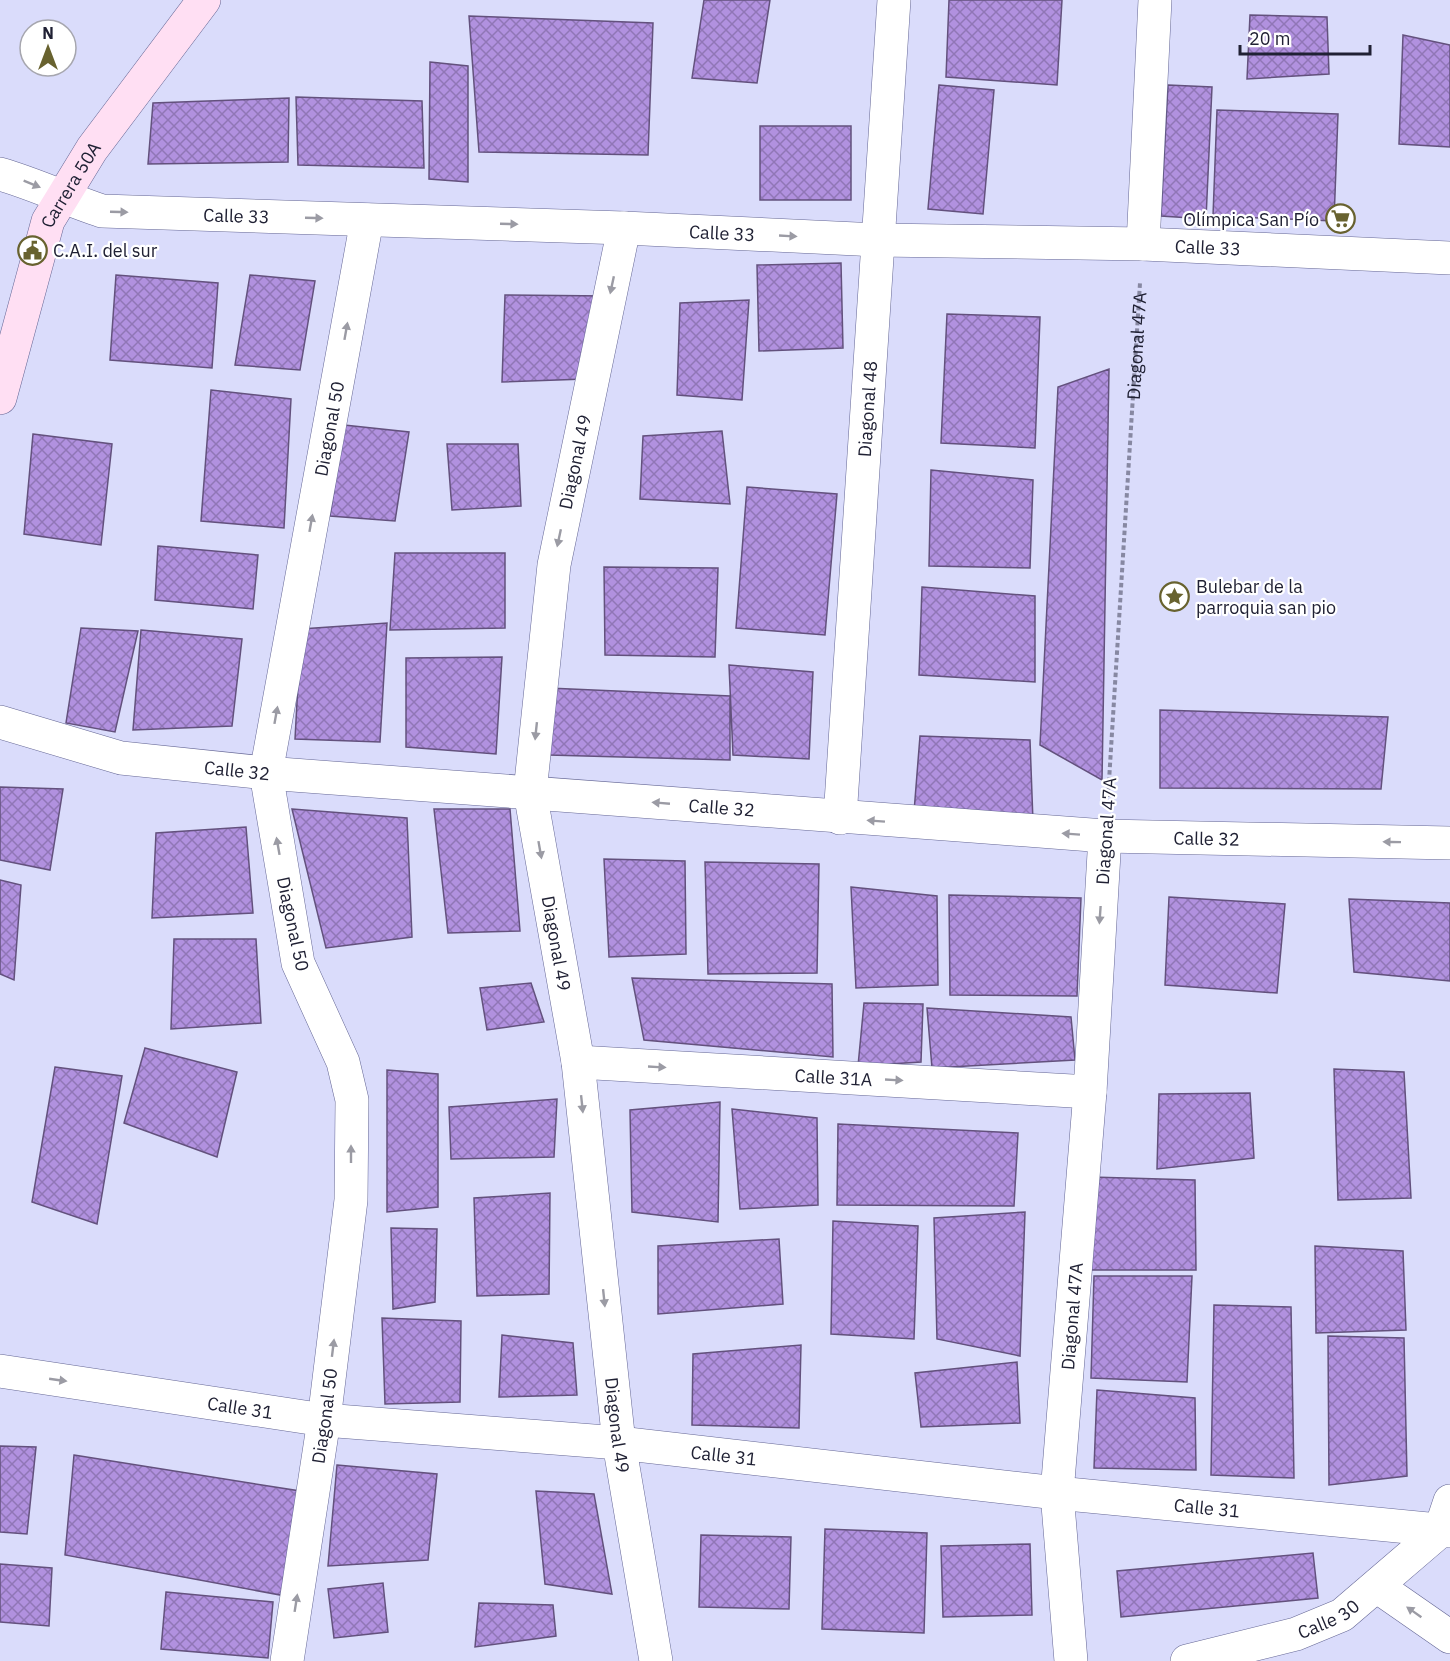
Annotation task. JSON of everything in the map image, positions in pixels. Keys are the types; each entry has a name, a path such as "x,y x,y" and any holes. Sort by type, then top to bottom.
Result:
{"street":[{"name":"Carrera 50A","path":"0,398 48,221 92,149 204,0"},
{"name":"Diagonal 48","path":"840,818 894,0"},
{"path":"1143,244 1155,0"},
{"name":"Calle 33","path":"0,174 102,211 624,228 878,240 1143,244 1450,258"},
{"name":"Diagonal 50","path":"288,1661 324,1420 351,1200 352,1100 339,1053 298,963 266,773 367,220"},
{"name":"Diagonal 49","path":"624,228 554,565 530,792 578,1062 620,1443 656,1661"},
{"name":"Calle 32","path":"0,722 121,758 266,773 840,818 1106,836 1450,843"},
{"name":"Diagonal 47A","path":"1071,1661 1057,1493 1090,1092 1106,836"},
{"name":"Calle 31A","path":"578,1062 1090,1092"},
{"name":"Calle 31","path":"0,1371 324,1420 620,1443 1057,1493 1447,1521"},
{"path":"1378,1587 1447,1521"},
{"name":"Calle 30","path":"1187,1661 1296,1634 1342,1615 1378,1587 1450,1637"}],"path":[{"name":"Diagonal 47A","path":"1106,836 1143,244"}],"building":[{"path":"704,0 770,0 757,83 692,78"},
{"path":"949,0 1062,0 1057,85 946,77"},
{"path":"1250,15 1327,17 1329,74 1247,79"},
{"path":"469,16 653,23 648,155 479,152"},
{"path":"1403,35 1450,45 1450,147 1399,144"},
{"path":"430,62 468,66 468,182 429,179"},
{"path":"939,85 994,90 983,214 928,209"},
{"path":"1168,85 1212,87 1206,219 1161,216"},
{"path":"296,97 422,101 424,168 298,165"},
{"path":"289,98 288,162 148,164 153,103"},
{"path":"1217,110 1338,114 1334,221 1213,216"},
{"path":"760,126 851,126 851,200 760,200"},
{"path":"841,263 843,348 759,351 757,265"},
{"path":"116,275 218,283 212,368 110,360"},
{"path":"250,275 315,281 300,370 235,365"},
{"path":"505,295 607,296 585,379 502,382"},
{"path":"749,300 742,400 677,395 680,303"},
{"path":"947,314 1040,317 1035,448 941,443"},
{"path":"1109,369 1102,780 1040,745 1058,387"},
{"path":"211,390 291,399 284,528 201,521"},
{"path":"344,425 409,432 395,521 330,516"},
{"path":"722,431 730,504 640,499 643,436"},
{"path":"33,434 112,444 101,545 24,534"},
{"path":"447,444 518,444 521,506 452,510"},
{"path":"931,470 1033,480 1030,568 929,566"},
{"path":"747,487 837,494 825,635 736,628"},
{"path":"158,546 258,555 253,609 155,600"},
{"path":"395,553 505,553 505,628 390,630"},
{"path":"604,567 718,568 715,657 605,655"},
{"path":"922,587 1035,596 1035,682 919,675"},
{"path":"387,623 380,742 295,739 301,629"},
{"path":"81,628 138,631 115,732 66,723"},
{"path":"141,630 242,639 232,726 133,730"},
{"path":"502,657 496,754 406,747 406,658"},
{"path":"729,665 813,672 809,759 733,755"},
{"path":"548,688 730,696 730,760 549,755"},
{"path":"1160,710 1388,717 1381,789 1160,788"},
{"path":"920,736 1030,740 1033,822 914,812"},
{"path":"0,787 63,789 50,870 0,860"},
{"path":"292,809 407,818 412,937 326,948"},
{"path":"434,809 510,809 520,931 448,933"},
{"path":"246,827 253,913 152,918 156,833"},
{"path":"604,859 685,861 686,954 609,957"},
{"path":"705,862 819,864 817,973 708,974"},
{"path":"0,880 21,885 14,980 0,974"},
{"path":"851,887 937,896 938,985 856,988"},
{"path":"949,895 1081,898 1077,996 950,995"},
{"path":"1169,897 1285,904 1277,993 1165,985"},
{"path":"1349,899 1450,903 1450,981 1354,972"},
{"path":"174,939 256,939 261,1023 171,1029"},
{"path":"632,978 832,984 833,1057 644,1040"},
{"path":"531,983 544,1022 487,1030 480,988"},
{"path":"864,1003 923,1004 921,1062 858,1066"},
{"path":"927,1008 1071,1017 1075,1060 932,1068"},
{"path":"145,1048 237,1072 217,1157 124,1123"},
{"path":"55,1067 122,1076 97,1224 32,1202"},
{"path":"1334,1069 1404,1072 1411,1198 1338,1200"},
{"path":"387,1070 438,1074 438,1207 387,1212"},
{"path":"1250,1093 1254,1158 1157,1169 1159,1094"},
{"path":"557,1099 554,1157 451,1159 449,1107"},
{"path":"720,1102 718,1222 632,1212 630,1110"},
{"path":"732,1109 817,1118 818,1205 740,1209"},
{"path":"838,1124 1018,1133 1014,1206 837,1205"},
{"path":"1091,1177 1195,1180 1196,1270 1088,1270"},
{"path":"550,1193 549,1294 477,1296 474,1198"},
{"path":"1025,1212 1020,1356 937,1339 934,1218"},
{"path":"833,1221 918,1226 914,1339 831,1334"},
{"path":"391,1228 437,1229 435,1302 393,1309"},
{"path":"779,1239 783,1304 658,1314 658,1246"},
{"path":"1315,1246 1403,1251 1406,1330 1316,1333"},
{"path":"1094,1276 1192,1276 1187,1382 1091,1378"},
{"path":"1214,1305 1291,1307 1294,1478 1211,1475"},
{"path":"382,1318 461,1321 460,1402 385,1404"},
{"path":"502,1335 573,1343 577,1395 499,1397"},
{"path":"1328,1336 1404,1338 1407,1476 1329,1485"},
{"path":"801,1345 799,1428 692,1425 693,1354"},
{"path":"1017,1362 1020,1423 921,1427 915,1373"},
{"path":"1097,1390 1195,1398 1196,1470 1094,1468"},
{"path":"0,1446 36,1447 27,1534 0,1532"},
{"path":"74,1455 300,1491 291,1597 65,1555"},
{"path":"337,1465 437,1474 428,1560 328,1566"},
{"path":"536,1491 594,1494 612,1594 545,1584"},
{"path":"825,1529 927,1533 924,1633 822,1629"},
{"path":"701,1535 791,1537 789,1609 699,1607"},
{"path":"1030,1544 1032,1615 943,1617 941,1546"},
{"path":"1313,1553 1318,1598 1121,1617 1117,1571"},
{"path":"0,1564 52,1568 49,1626 0,1622"},
{"path":"383,1583 388,1632 334,1638 328,1589"},
{"path":"166,1592 273,1602 268,1658 161,1649"},
{"path":"479,1603 553,1605 556,1636 475,1647"}],"place":[{"name":"Olímpica San Pío","path":"1340,219"},
{"name":"C.A.I. del sur","path":"32,250"},
{"name":"Bulebar de la parroquia san pio","path":"1175,596"}]}
